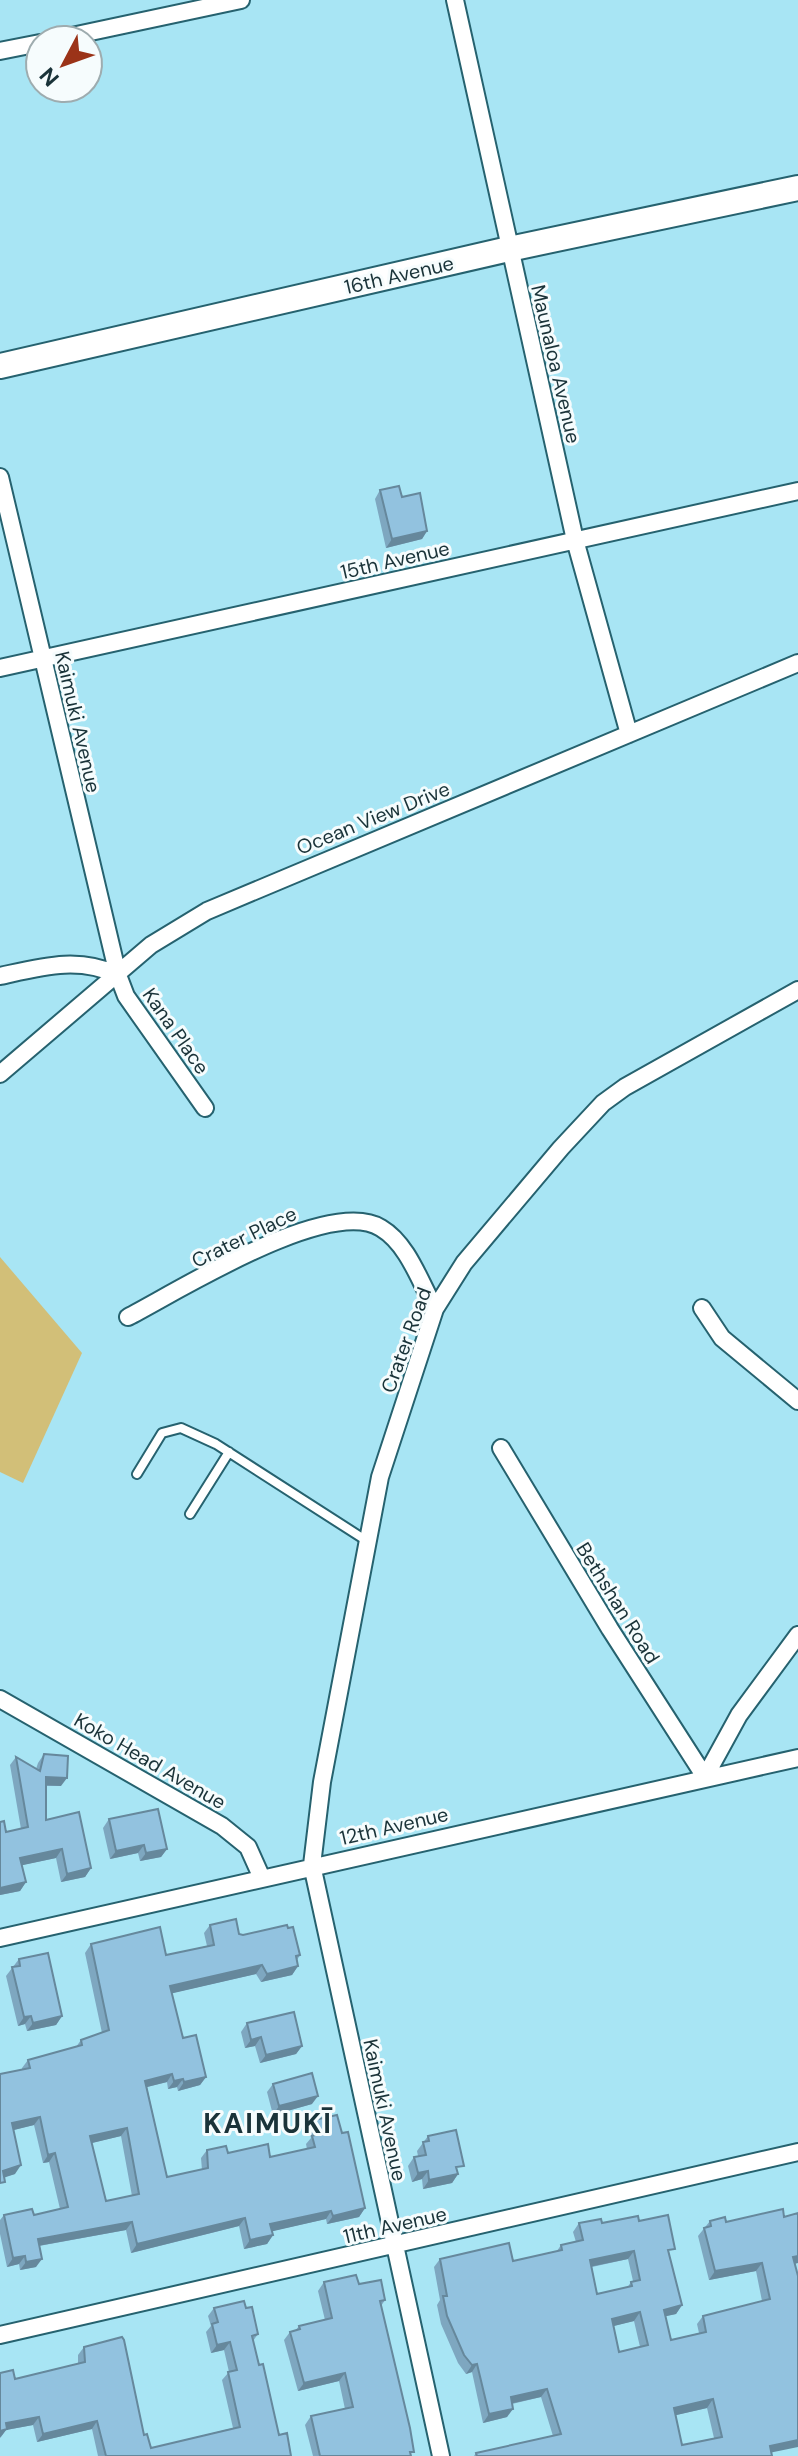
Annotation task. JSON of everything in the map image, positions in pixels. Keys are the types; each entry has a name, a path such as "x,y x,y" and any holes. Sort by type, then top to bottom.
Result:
{"street":[{"path":"104,29 241,0"},
{"name":"Maunaloa Avenue","path":"455,0 575,540 629,734"},
{"path":"0,51 24,46"},
{"name":"16th Avenue","path":"0,366 509,249 798,188"},
{"name":"Kaimuki Avenue","path":"0,477 118,975"},
{"name":"15th Avenue","path":"0,668 798,491"},
{"name":"Ocean View Drive","path":"0,1074 177,927 237,896 798,663"},
{"path":"0,976 68,963 101,967 118,975"},
{"name":"Kana Place","path":"118,975 126,996 205,1108"},
{"name":"Crater Road","path":"312,1865 328,1744 380,1477 435,1309 464,1263 603,1103 625,1087 798,990"},
{"name":"Crater Place","path":"128,1317 295,1232 341,1220 363,1220 394,1238 435,1309"},
{"path":"702,1308 722,1338 798,1401"},
{"name":"Bethshan Road","path":"501,1448 610,1629 705,1777"},
{"path":"705,1777 739,1715 798,1635"},
{"name":"Koko Head Avenue","path":"0,1699 229,1830 248,1847 261,1876"},
{"name":"12th Avenue","path":"0,1938 261,1876 798,1758"},
{"name":"Kaimuki Avenue","path":"312,1865 441,2456"},
{"name":"11th Avenue","path":"0,2335 798,2152"}],"lane":[{"path":"137,1474 162,1433 181,1428 229,1452 367,1541"},
{"path":"190,1514 229,1452"}],"shaded area":[{"path":"0,1257 82,1353 23,1483 0,1472"}],"building":[{"path":"399,486 402,497 420,493 427,531 392,539 380,490"},
{"path":"44,1754 68,1756 67,1778 46,1777 46,1820 79,1812 91,1868 67,1874 62,1849 20,1858 26,1882 0,1888 0,1822 4,1821 6,1832 28,1827 16,1757 40,1771"},
{"path":"158,1809 167,1849 146,1853 144,1845 116,1851 109,1819"},
{"path":"236,1919 239,1934 243,1935 287,1925 288,1928 293,1927 300,1955 296,1956 298,1966 267,1974 262,1965 170,1986 183,2038 196,2035 206,2077 184,2082 183,2079 174,2081 172,2074 145,2081 167,2177 208,2168 207,2150 226,2146 228,2153 268,2144 270,2157 315,2147 312,2136 318,2134 314,2120 337,2115 342,2133 348,2132 365,2208 333,2216 331,2211 270,2224 273,2235 250,2240 245,2218 137,2244 132,2222 38,2239 42,2259 26,2262 25,2256 13,2258 4,2215 32,2209 34,2215 68,2207 55,2153 48,2155 40,2117 12,2123 21,2165 3,2171 5,2182 0,2183 0,2074 30,2068 28,2060 82,2045 81,2040 109,2030 91,1944 160,1927 166,1955 214,1945 210,1925","holes":["127,2128 139,2194 106,2201 90,2136"]},
{"path":"48,1953 62,2016 33,2023 31,2016 24,2017 12,1967 20,1966 19,1959"},
{"path":"294,2012 302,2046 266,2055 261,2037 251,2040 247,2023"},
{"path":"312,2073 318,2096 279,2106 273,2084"},
{"path":"456,2130 464,2166 456,2167 458,2174 429,2180 428,2171 418,2173 414,2157 426,2155 423,2142 429,2141 428,2136"},
{"path":"783,2209 784,2217 798,2213 798,2256 793,2257 798,2276 798,2440 770,2446 772,2456 477,2456 476,2453 561,2434 547,2389 511,2397 513,2409 489,2414 477,2364 472,2365 464,2355 447,2316 443,2296 447,2296 440,2259 509,2243 513,2261 562,2250 561,2245 583,2240 579,2223 601,2219 602,2223 638,2216 639,2221 668,2215 675,2249 668,2250 682,2305 664,2310 671,2340 706,2332 703,2316 770,2299 762,2263 715,2271 704,2228 711,2226 710,2221 725,2217 726,2222","holes":["634,2251 640,2280 631,2282 632,2286 597,2294 590,2260","640,2312 648,2345 619,2352 612,2319","713,2399 722,2437 682,2445 674,2408"]},
{"path":"356,2275 359,2284 381,2280 385,2300 380,2301 410,2428 414,2452 410,2452 411,2456 320,2456 311,2416 353,2407 345,2373 304,2383 290,2332 300,2329 299,2326 332,2318 324,2282"},
{"path":"244,2301 246,2308 252,2307 258,2334 252,2336 259,2365 263,2364 279,2435 287,2433 291,2456 106,2456 97,2421 43,2434 39,2417 6,2423 7,2429 0,2431 0,2373 13,2370 15,2379 85,2362 84,2347 122,2337 144,2435 147,2434 151,2448 240,2427 228,2372 237,2370 230,2342 217,2345 212,2324 218,2322 214,2308"}],"district":[{"name":"KAIMUKĪ","path":"268,2123"}]}
